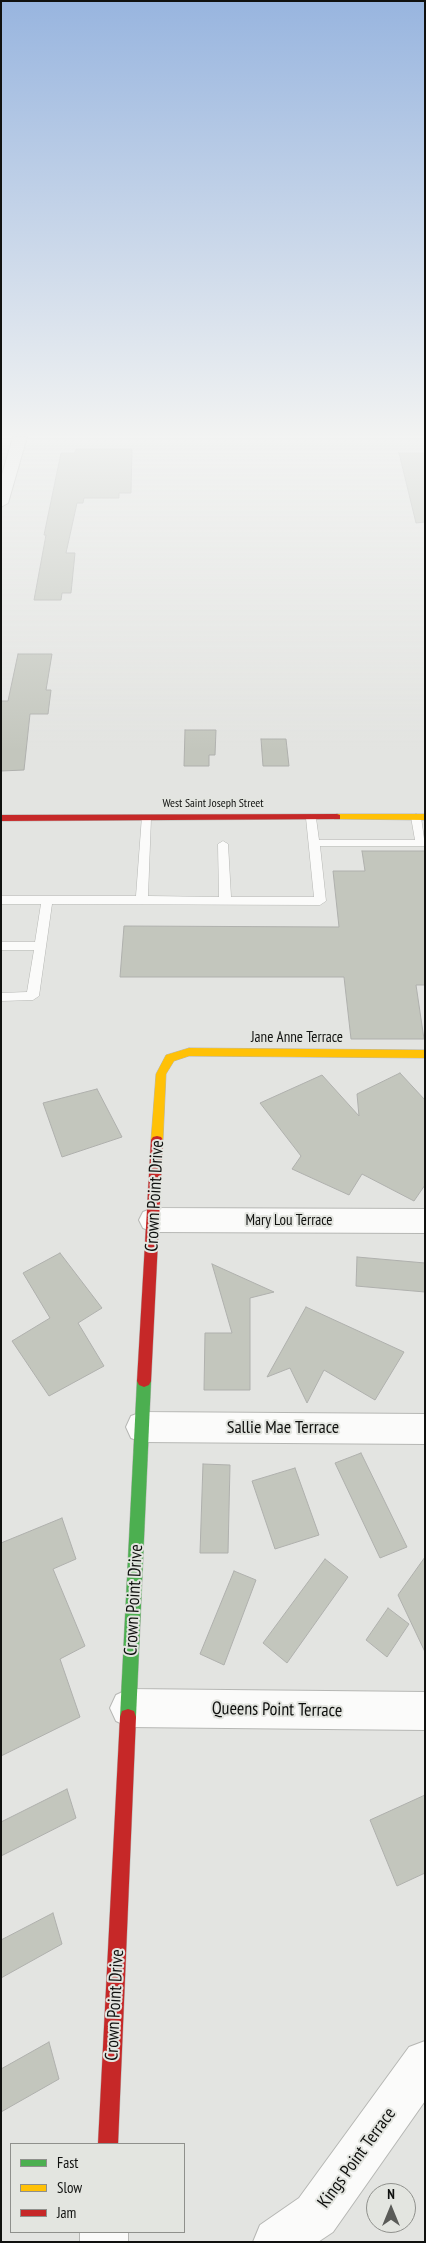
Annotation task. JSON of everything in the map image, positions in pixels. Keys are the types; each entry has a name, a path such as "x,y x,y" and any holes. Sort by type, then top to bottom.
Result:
{"street":[{"name":"West Saint Joseph Street","path":"1,818 420,817"},
{"name":"Jane Anne Terrace","path":"170,1058 189,1052 425,1054"},
{"name":"Crown Point Drive","path":"108,2143 161,1074 170,1058"},
{"name":"Mary Lou Terrace","path":"154,1220 425,1221"},
{"name":"Sallie Mae Terrace","path":"142,1428 425,1429"},
{"name":"Queens Point Terrace","path":"129,1708 425,1711"},
{"name":"Kings Point Terrace","path":"277,2242 316,2215 425,2063"}],"lane":[{"path":"314,843 423,843 420,817"},
{"path":"142,900 146,818"},
{"path":"1,900 320,901 311,818"},
{"path":"223,844 225,900"},
{"path":"1,997 33,996 47,900"},
{"path":"1,946 40,946"}],"building":[{"path":"45,542 68,542 66,553 75,553 71,593 62,593 61,600 34,600"},
{"path":"18,654 52,654 46,690 51,690 48,714 30,714 24,770 1,771 1,701 8,701"},
{"path":"185,730 216,730 215,755 209,755 209,766 184,766"},
{"path":"261,739 286,739 289,766 263,766"},
{"path":"362,851 425,851 425,985 416,985 424,1039 351,1039 344,977 120,977 124,926 339,927 333,871 365,871"},
{"path":"400,1073 425,1100 425,1185 414,1201 362,1174 349,1195 292,1169 301,1156 260,1103 322,1075 359,1116 357,1094"},
{"path":"97,1089 122,1137 62,1157 43,1103"},
{"path":"60,1253 102,1308 78,1323 104,1366 49,1396 12,1341 50,1318 23,1273"},
{"path":"357,1257 425,1263 425,1292 356,1286"},
{"path":"212,1264 274,1292 250,1298 250,1390 204,1390 205,1333 232,1333"},
{"path":"306,1307 404,1352 375,1400 324,1370 307,1403 290,1368 267,1377"},
{"path":"361,1453 407,1547 380,1558 335,1463"},
{"path":"203,1464 230,1465 228,1553 200,1553"},
{"path":"295,1468 319,1535 275,1549 252,1481"},
{"path":"62,1518 76,1559 53,1569 85,1646 60,1659 80,1717 1,1756 1,1543"},
{"path":"425,1557 425,1652 398,1595"},
{"path":"325,1559 348,1577 287,1663 263,1643"},
{"path":"234,1571 256,1580 224,1665 200,1654"},
{"path":"388,1608 409,1624 387,1657 366,1640"},
{"path":"67,1789 76,1818 1,1856 1,1822"},
{"path":"425,1795 425,1873 397,1886 370,1820"},
{"path":"53,1913 62,1944 1,1978 1,1940"},
{"path":"49,2042 59,2079 1,2112 1,2069"}],"traffic: fast":[{"path":"128,1717 144,1381"}],"traffic: slow":[{"path":"337,817 425,817"},
{"path":"157,1140 161,1074 170,1058 189,1052 425,1054"}],"traffic: jam":[{"path":"1,818 337,817"},
{"path":"144,1381 157,1140"},
{"path":"108,2143 128,1717"}]}
